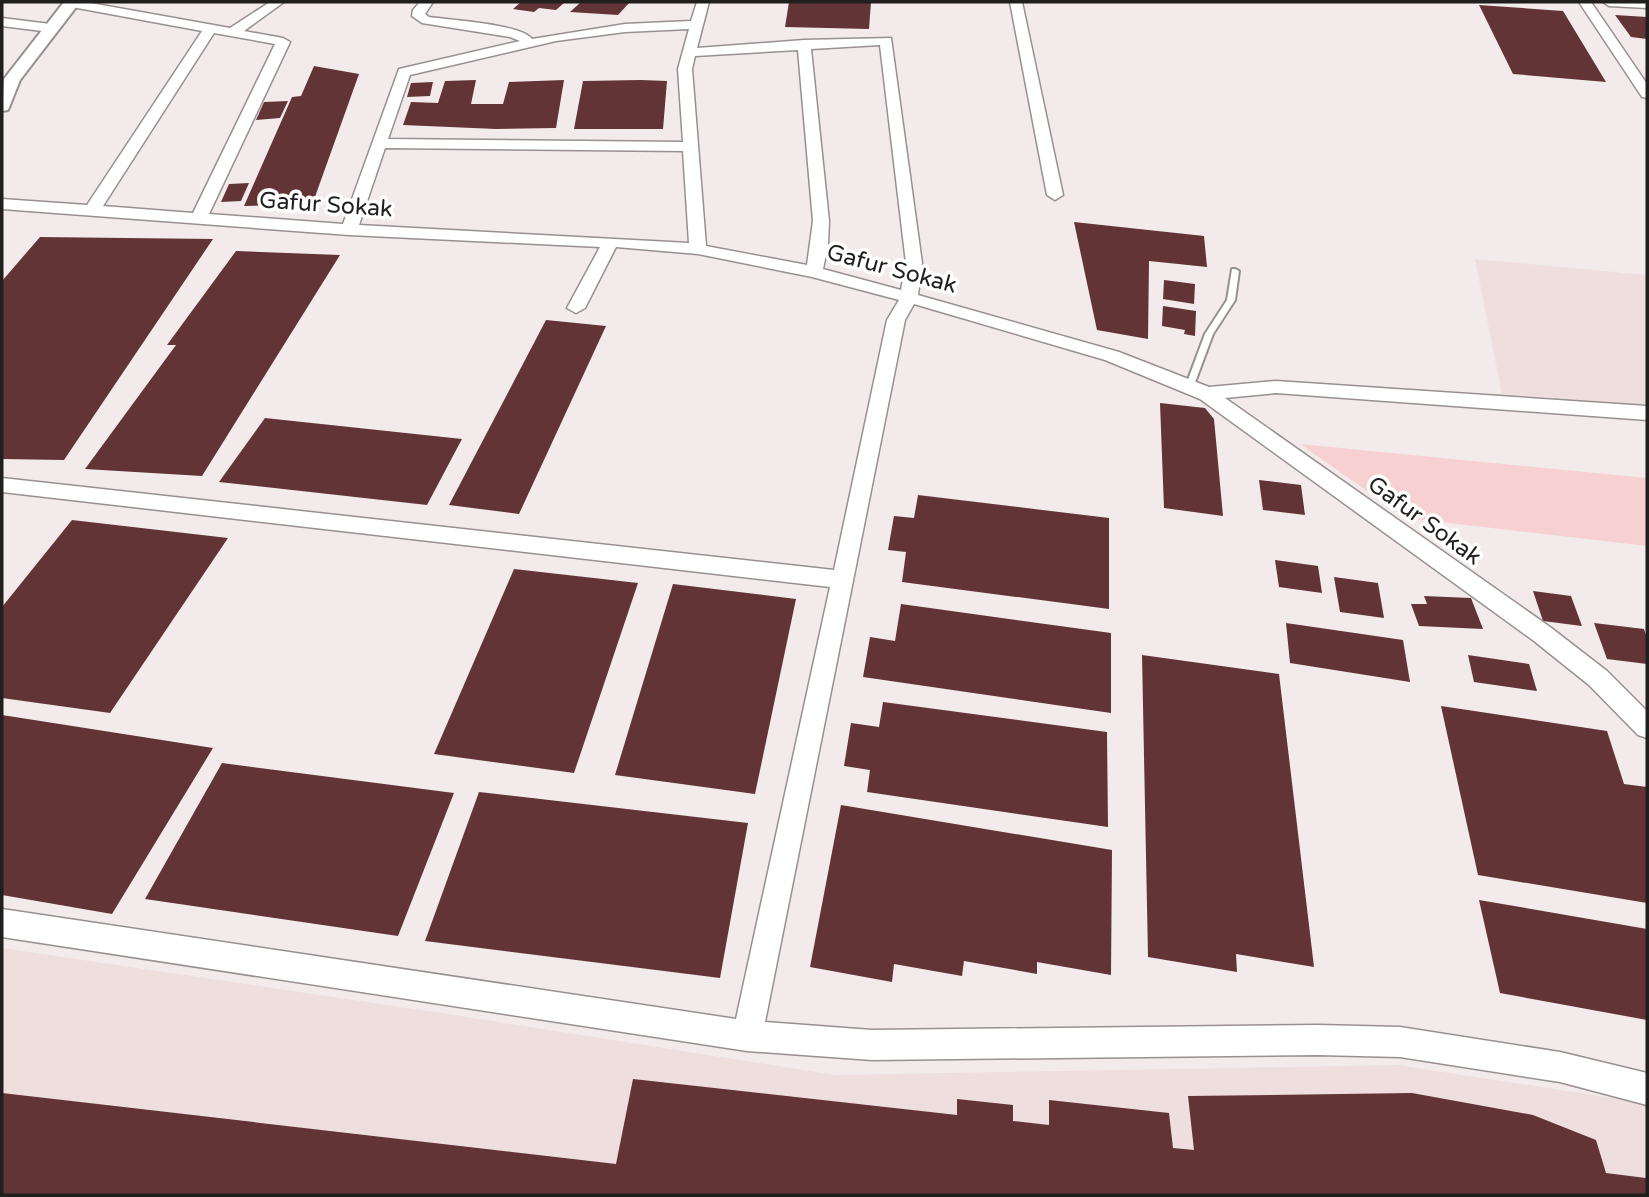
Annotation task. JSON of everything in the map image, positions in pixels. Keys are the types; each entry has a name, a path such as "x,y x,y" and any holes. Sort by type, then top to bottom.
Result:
{"street":[{"path":"2,106 7,79 72,2 283,42 198,220"},
{"path":"235,31 278,2"},
{"path":"427,2 418,16 426,20 512,33 524,37 528,43"},
{"path":"698,249 685,69 703,2"},
{"path":"1016,2 1055,195"},
{"path":"1586,2 1647,94"},
{"path":"1609,2 1647,4"},
{"path":"2,22 50,28"},
{"path":"349,230 404,72 528,43 590,32 696,25"},
{"path":"91,212 211,27"},
{"path":"688,52 886,41 914,263 909,298 896,320 747,1036"},
{"path":"804,44 821,221 820,245 814,272"},
{"path":"380,143 690,147"},
{"name":"Gafur Sokak","path":"2,204 349,230 611,242 698,249 814,272 1112,356 1198,390 1542,634 1598,678 1647,727"},
{"path":"576,308 611,242"},
{"path":"1198,390 1276,387 1647,413"},
{"path":"2,485 843,580"},
{"path":"2,923 747,1036 872,1045 1318,1040 1400,1042 1560,1067 1647,1088"}],"lane":[{"path":"1198,390 1209,334 1231,300 1235,271"}],"shaded area":[{"path":"1475,259 1647,275 1647,405 1502,394"},
{"path":"1300,444 1647,478 1647,546 1406,518"},
{"path":"2,948 835,1075 1398,1065 1626,1100 1647,1107 1647,1195 2,1195"}],"building":[{"path":"521,2 565,2 556,10 539,8 534,12 513,9"},
{"path":"581,2 630,2 618,15 570,12"},
{"path":"789,2 871,2 869,29 785,27"},
{"path":"1479,5 1563,11 1606,82 1513,74"},
{"path":"1615,15 1647,17 1647,39 1631,37"},
{"path":"314,66 359,74 311,208 274,210 277,205 244,206 292,97 301,96"},
{"path":"476,80 471,104 503,104 509,82 564,80 556,128 496,129 403,125 411,102 438,103 445,81"},
{"path":"583,81 667,81 663,129 574,129"},
{"path":"433,82 430,96 407,97 411,83"},
{"path":"288,101 280,118 256,120 264,102"},
{"path":"249,183 241,201 221,202 229,184"},
{"path":"1074,222 1204,236 1207,267 1149,261 1148,339 1097,330"},
{"path":"40,237 213,239 64,460 2,459 2,281"},
{"path":"236,251 340,255 202,476 85,469 176,345 167,345"},
{"path":"1164,280 1195,284 1194,304 1163,299"},
{"path":"1163,306 1196,311 1195,336 1184,334 1185,330 1162,326"},
{"path":"546,320 606,326 519,514 449,505"},
{"path":"1160,403 1205,408 1214,419 1223,516 1164,508"},
{"path":"265,418 462,439 427,505 219,482"},
{"path":"1259,480 1301,485 1305,515 1263,510"},
{"path":"918,495 1109,518 1109,609 902,582 906,552 888,550 894,516 914,518"},
{"path":"72,520 228,538 110,713 2,698 2,607"},
{"path":"1275,560 1318,566 1322,593 1279,587"},
{"path":"514,569 638,583 574,773 434,754"},
{"path":"1334,577 1378,583 1384,618 1340,612"},
{"path":"673,584 796,599 755,794 615,775"},
{"path":"1533,591 1571,596 1582,626 1543,621"},
{"path":"1424,596 1471,598 1483,629 1419,626 1411,604 1427,604"},
{"path":"901,604 1111,633 1111,713 863,677 870,637 895,641"},
{"path":"1286,623 1403,640 1410,682 1290,663"},
{"path":"1594,623 1644,629 1647,638 1647,664 1607,659"},
{"path":"1142,655 1279,674 1314,967 1236,954 1237,972 1148,957"},
{"path":"1468,655 1529,664 1537,691 1474,682"},
{"path":"883,702 1107,732 1108,827 867,792 870,770 844,766 851,723 879,727"},
{"path":"1441,706 1607,731 1624,784 1647,787 1647,903 1478,875"},
{"path":"2,715 213,748 112,914 2,895"},
{"path":"222,763 454,793 398,936 145,899"},
{"path":"479,792 748,823 720,978 425,941"},
{"path":"841,805 1112,850 1111,975 1037,962 1037,974 964,961 962,976 894,964 892,982 810,967"},
{"path":"1479,900 1647,929 1647,1020 1500,993"},
{"path":"633,1079 957,1115 957,1099 1013,1105 1013,1121 1049,1125 1049,1100 1169,1113 1173,1148 1194,1150 1188,1096 1412,1093 1533,1115 1596,1140 1606,1173 1646,1178 1647,1195 2,1195 2,1093 616,1164"}]}
